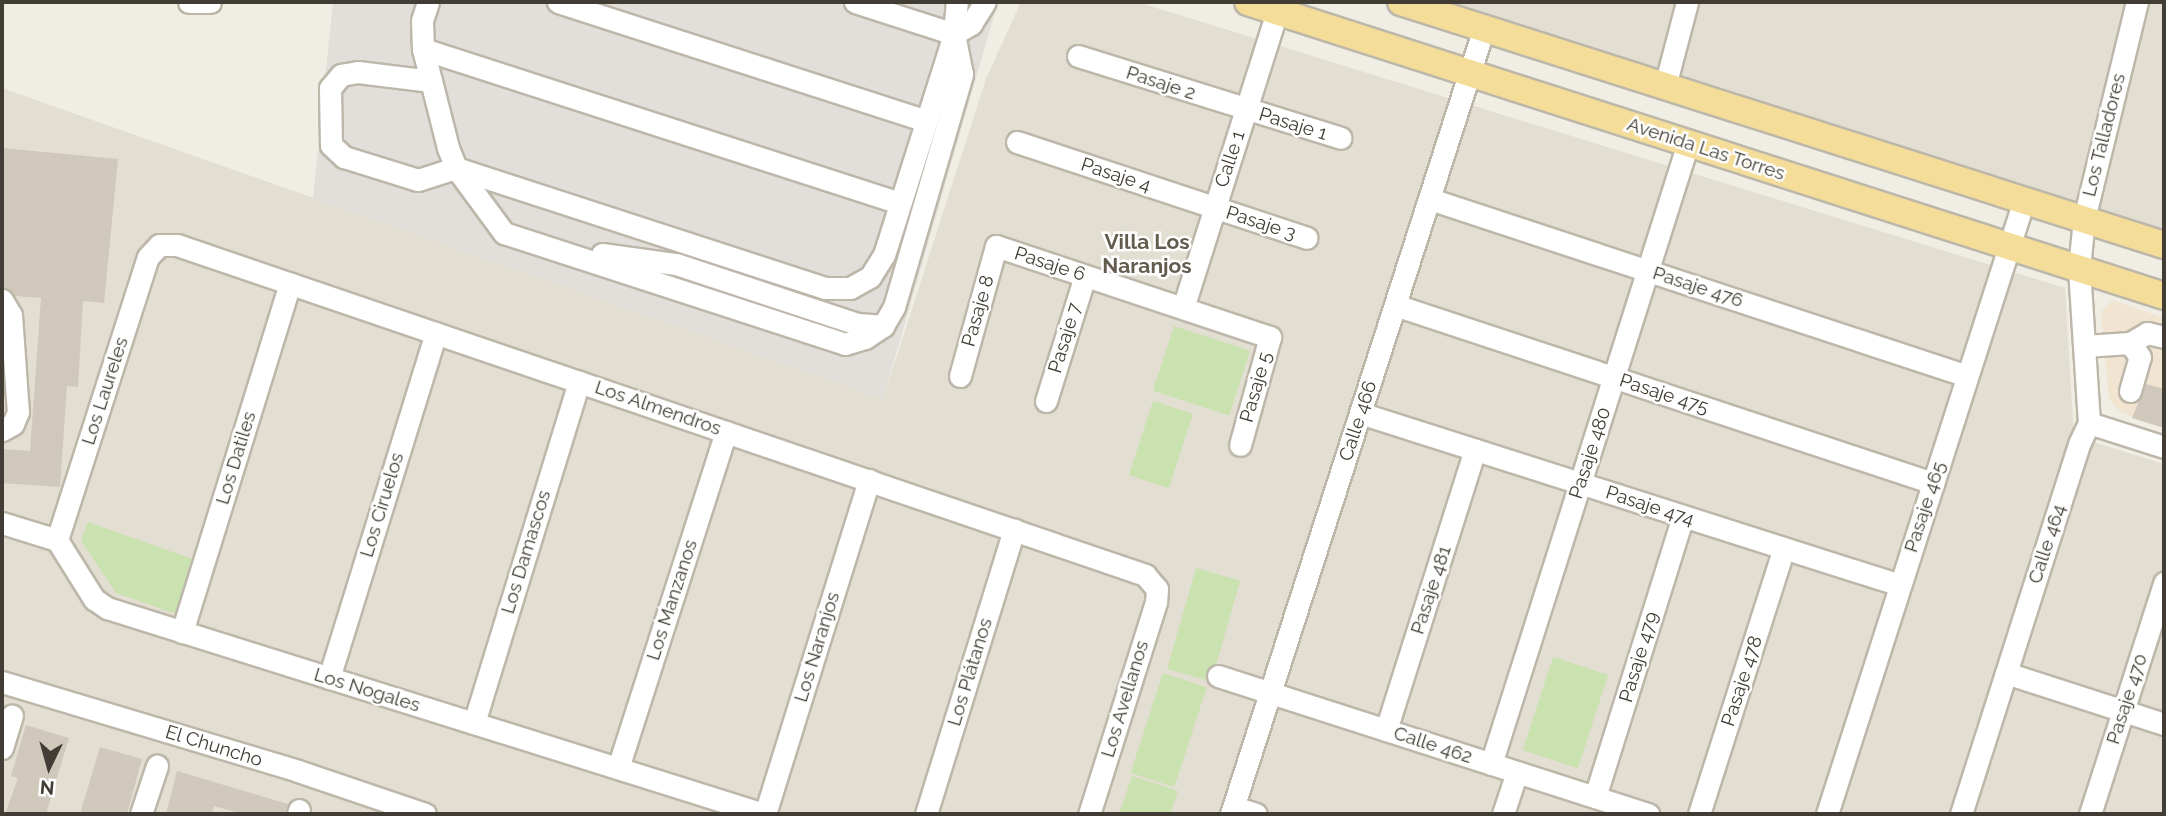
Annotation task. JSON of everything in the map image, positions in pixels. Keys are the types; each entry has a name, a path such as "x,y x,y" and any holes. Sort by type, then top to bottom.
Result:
{"main road":[{"name":"Avenida Las Torres","path":"1248,2 2164,296"},
{"path":"1401,2 2164,245"}],"street":[{"path":"189,2 210,2"},
{"path":"428,2 422,21 424,49 456,168 504,233 845,344 865,338 883,326 894,307 962,74 954,34"},
{"path":"558,2 926,121"},
{"path":"855,2 954,34 971,24 985,2"},
{"path":"431,81 358,72 341,75 330,88 331,145 344,157 418,180 456,168 825,288 850,288 870,277 884,255 954,34 957,2"},
{"path":"1665,86 1687,2"},
{"name":"Los Talladores","path":"2079,268 2084,219 2137,2"},
{"name":"Calle 1","path":"1183,308 1277,11"},
{"name":"Calle 466","path":"1232,811 1484,28"},
{"path":"424,49 900,203"},
{"name":"Pasaje 2","path":"1078,56 1245,110"},
{"name":"Pasaje 1","path":"1245,110 1341,138"},
{"name":"Pasaje 4","path":"1017,142 1214,208"},
{"name":"Pasaje 480","path":"1492,764 1688,143"},
{"name":"Pasaje 476","path":"1430,199 1967,376"},
{"name":"Pasaje 465","path":"1826,814 2024,200"},
{"name":"Pasaje 3","path":"1214,208 1307,238"},
{"path":"616,220 676,264"},
{"name":"Los Almendros","path":"159,245 177,244 1140,572 1154,583"},
{"name":"Los Laureles","path":"57,540 148,257 159,245"},
{"name":"Pasaje 6","path":"996,246 1183,308"},
{"name":"Pasaje 8","path":"960,376 996,246"},
{"path":"549,248 676,264 857,324 883,326"},
{"name":"Calle 464","path":"1961,814 2080,442 2089,423 2079,268"},
{"name":"Pasaje 7","path":"1046,401 1085,276"},
{"name":"Los Datiles","path":"183,632 290,283"},
{"path":"2,300 11,315 18,412 13,424 2,430"},
{"name":"Pasaje 475","path":"1395,305 1933,483"},
{"name":"Pasaje 5","path":"1183,308 1270,337 1240,444"},
{"name":"Los Ciruelos","path":"329,678 436,332"},
{"path":"2084,346 2130,343 2147,332 2164,337"},
{"path":"2130,343 2140,357 2130,391"},
{"name":"Los Damascos","path":"474,723 579,382"},
{"name":"Pasaje 474","path":"1360,414 1900,584"},
{"path":"2089,423 2164,447"},
{"name":"Los Manzanos","path":"618,768 726,432"},
{"name":"Pasaje 481","path":"1386,730 1475,450"},
{"name":"Los Naranjos","path":"764,814 869,480"},
{"name":"Pasaje 479","path":"1595,797 1683,516"},
{"path":"2,523 57,540"},
{"name":"Los Plátanos","path":"926,814 1014,530"},
{"name":"Los Nogales","path":"57,540 100,604 764,814"},
{"name":"Pasaje 478","path":"1699,814 1784,548"},
{"name":"Los Avellanos","path":"1089,814 1156,602 1154,583"},
{"name":"Pasaje 470","path":"2090,814 2164,583"},
{"path":"2006,673 2164,724"},
{"name":"Calle 462","path":"1218,676 1648,814"},
{"name":"El Chuncho","path":"2,681 298,771 425,814"},
{"path":"2,748 12,716"},
{"path":"141,814 157,766"},
{"path":"1503,814 1517,772"},
{"path":"1232,811 1256,814"}],"shaded area":[{"path":"333,2 998,2 883,399 313,198"},
{"path":"1021,2 1137,2 2065,288 2074,436 2164,464 2164,814 2,814 2,88 883,399 986,79"},
{"path":"1443,2 2164,2 2164,238"},
{"path":"2112,300 2164,318 2164,428 2120,412 2109,399 2101,312"}],"green space":[{"path":"1174,326 1250,351 1229,415 1153,391"},
{"path":"1153,401 1193,414 1169,488 1129,475"},
{"path":"88,522 195,560 179,615 116,593 81,541"},
{"path":"1196,568 1240,581 1211,682 1167,669"},
{"path":"1553,657 1608,675 1578,768 1523,750"},
{"path":"1163,673 1207,687 1174,787 1131,773"},
{"path":"1132,776 1178,791 1170,814 1119,814"}],"building":[{"path":"2,148 118,159 104,303 83,301 78,387 67,386 60,487 2,483 2,449 30,451 41,298 15,296 2,287"},
{"path":"2146,384 2164,389 2164,428 2132,418"},
{"path":"26,725 69,738 46,814 5,814 18,778 11,776"},
{"path":"100,747 142,759 127,814 80,814"},
{"path":"177,771 288,804 285,814 243,814 214,806 212,814 166,814"}],"district":[{"name":"Villa Los Naranjos","path":"1147,254"}]}
